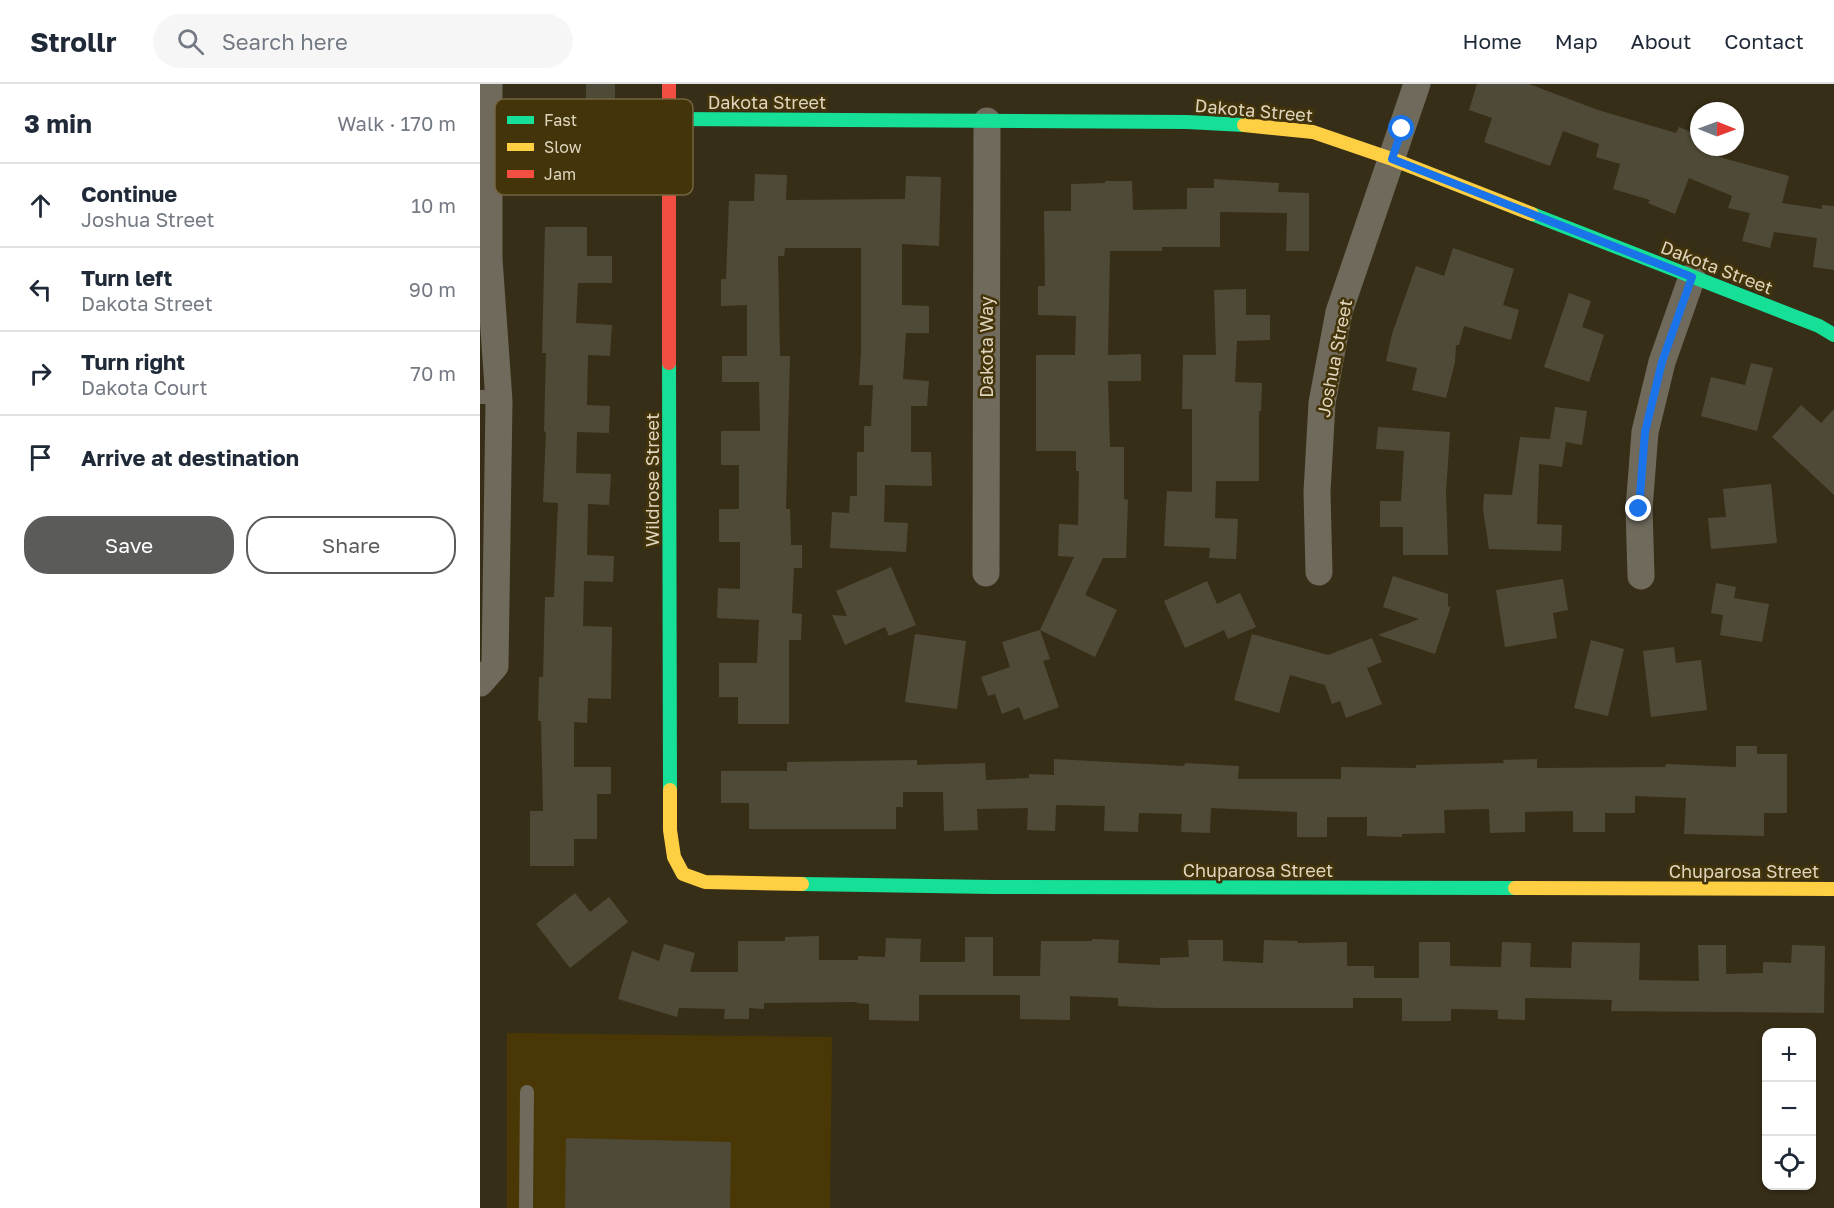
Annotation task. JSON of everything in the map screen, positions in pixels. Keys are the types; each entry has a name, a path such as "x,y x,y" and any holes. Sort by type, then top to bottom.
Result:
{"street":[{"path":"480,683 495,666 489,397 489,84"},
{"name":"Joshua Street","path":"1319,572 1317,492 1322,403 1339,312 1417,84"},
{"name":"Dakota Street","path":"693,119 1234,124 1313,132 1392,159 1819,326 1834,335"},
{"name":"Dakota Way","path":"986,573 987,121"},
{"name":"Wildrose Street","path":"669,195 670,830 674,856 683,874"},
{"path":"1641,576 1639,509 1645,432 1662,362 1692,277"},
{"name":"Chuparosa Street","path":"683,874 705,882 980,887 1834,889"}],"lane":[{"path":"526,1208 527,1092"}],"shaded area":[{"path":"507,1033 832,1037 830,1208 507,1208"}],"building":[{"path":"586,84 615,84 615,99 586,99"},
{"path":"1477,84 1529,84 1598,110 1676,133 1679,127 1690,131 1690,156 1719,156 1789,176 1782,203 1822,209 1822,205 1834,206 1834,270 1813,267 1817,238 1774,232 1770,248 1742,241 1750,213 1728,208 1732,196 1689,178 1675,214 1648,203 1650,200 1613,189 1620,164 1596,157 1599,144 1563,131 1550,166 1484,142 1492,118 1469,110"},
{"path":"755,174 787,175 786,200 905,199 906,176 941,177 939,246 902,244 902,305 929,306 929,333 906,333 903,379 929,381 927,406 911,406 911,452 931,452 932,486 885,485 884,522 908,523 906,552 830,548 832,512 849,513 850,496 857,496 857,452 864,452 864,426 871,426 873,385 859,385 861,248 785,248 784,256 778,256 780,356 790,356 786,509 790,509 791,545 802,545 802,568 794,568 792,613 802,614 801,640 789,640 789,724 738,724 738,697 719,697 719,663 757,663 759,620 717,618 718,588 740,589 740,542 719,542 719,509 739,509 739,465 721,465 721,431 760,431 759,382 722,382 722,356 747,356 747,305 721,306 721,279 726,279 729,201 754,201"},
{"path":"1214,179 1279,183 1278,192 1309,193 1309,251 1286,251 1287,213 1220,212 1220,247 1162,247 1162,251 1110,251 1108,355 1141,354 1141,381 1108,381 1110,447 1124,447 1124,499 1128,500 1126,558 1103,558 1085,595 1117,610 1095,657 1040,630 1074,557 1058,556 1059,524 1078,525 1079,471 1076,471 1076,451 1036,451 1036,355 1075,355 1076,316 1038,315 1038,286 1045,286 1044,211 1071,211 1071,184 1105,183 1105,181 1132,181 1133,210 1187,209 1187,188 1214,188"},
{"path":"545,227 587,227 587,256 612,256 612,283 578,283 576,323 612,325 610,356 588,355 587,405 610,406 609,433 577,432 576,473 611,474 609,505 588,504 587,555 614,556 613,582 584,581 583,626 612,627 611,699 588,698 587,723 574,722 574,767 611,767 611,794 597,794 597,839 574,839 574,866 530,866 530,811 543,811 541,721 538,721 539,677 543,677 545,597 554,597 558,503 543,502 546,432 544,431 546,353 542,353"},
{"path":"1453,248 1514,269 1503,305 1519,310 1511,340 1464,326 1459,345 1456,345 1455,362 1446,398 1412,390 1417,368 1386,361 1392,334 1416,266 1444,276"},
{"path":"1246,289 1246,315 1270,315 1270,340 1237,341 1235,382 1262,383 1261,411 1259,411 1259,481 1216,481 1215,518 1238,519 1236,559 1209,558 1210,548 1164,546 1167,491 1192,492 1192,409 1182,409 1183,355 1216,355 1214,290"},
{"path":"1569,293 1591,301 1582,327 1604,335 1589,382 1544,367"},
{"path":"1751,363 1773,368 1757,431 1701,416 1711,377 1745,385"},
{"path":"1801,405 1821,423 1834,409 1834,495 1772,437"},
{"path":"1555,407 1587,411 1582,445 1566,442 1562,467 1539,464 1537,524 1562,525 1561,551 1489,549 1483,509 1484,494 1512,495 1520,437 1550,439"},
{"path":"1378,427 1450,432 1446,492 1448,555 1403,555 1403,527 1380,527 1380,501 1401,501 1404,451 1376,449"},
{"path":"1771,484 1777,543 1711,549 1708,518 1726,517 1723,489"},
{"path":"891,567 916,625 889,636 885,627 845,645 832,615 847,616 836,591"},
{"path":"1393,576 1448,594 1448,607 1451,606 1435,654 1378,635 1419,619 1383,607"},
{"path":"1563,579 1568,610 1553,613 1557,638 1505,647 1496,590"},
{"path":"1207,581 1217,604 1240,593 1256,627 1228,639 1224,630 1185,648 1164,601"},
{"path":"1716,583 1736,587 1734,598 1769,604 1762,642 1720,635 1723,615 1711,613"},
{"path":"1040,630 1050,659 1043,661 1059,707 1024,720 1019,707 1002,714 995,694 988,696 981,677 1010,667 1002,642"},
{"path":"915,634 966,641 957,709 905,702"},
{"path":"1252,634 1328,655 1372,638 1382,662 1367,668 1382,704 1346,718 1340,701 1332,704 1325,685 1290,675 1279,713 1234,700"},
{"path":"1591,640 1624,649 1608,716 1574,708"},
{"path":"1674,647 1676,663 1701,660 1707,710 1651,717 1643,651"},
{"path":"1736,746 1757,746 1757,754 1787,754 1787,813 1764,813 1764,836 1684,834 1686,798 1635,796 1635,813 1605,813 1605,832 1573,832 1573,811 1525,812 1525,832 1490,833 1489,809 1444,810 1445,833 1402,834 1402,837 1367,836 1367,817 1327,817 1327,837 1297,837 1297,812 1211,808 1210,833 1181,832 1182,814 1139,813 1138,832 1104,831 1105,806 1056,805 1055,831 1027,830 1028,808 977,809 978,830 944,831 943,792 903,792 903,807 896,807 896,829 749,829 749,803 721,803 721,771 787,771 787,762 917,760 917,765 985,763 986,780 1029,778 1029,774 1054,775 1054,759 1184,766 1185,763 1239,766 1238,779 1341,779 1341,767 1416,768 1416,765 1504,763 1503,760 1537,759 1537,768 1665,767 1666,764 1736,767"},
{"path":"575,893 590,912 609,897 628,922 570,968 536,924"},
{"path":"819,936 819,960 858,960 858,956 885,957 886,938 921,939 920,962 965,962 965,937 993,937 993,976 1040,976 1041,941 1092,941 1092,939 1119,940 1118,963 1160,965 1160,958 1189,957 1188,940 1223,940 1223,961 1263,963 1264,940 1298,941 1298,943 1347,942 1347,966 1374,966 1374,978 1419,978 1419,942 1450,942 1450,966 1501,967 1502,942 1531,943 1530,967 1571,968 1572,942 1640,943 1639,980 1699,981 1698,945 1726,945 1726,974 1763,973 1763,962 1791,963 1792,945 1825,946 1824,1013 1611,1011 1612,1000 1525,998 1525,1020 1498,1019 1498,1010 1451,1009 1451,1021 1402,1021 1402,998 1353,998 1353,1008 1159,1008 1118,1006 1118,998 1070,996 1070,1020 1020,1019 1020,995 919,995 919,1021 869,1020 869,1004 857,1002 764,1003 764,1009 749,1008 749,1019 724,1019 725,1009 679,1008 677,1017 618,999 632,951 659,961 664,944 695,953 690,972 738,972 738,941 785,941 785,937"},
{"path":"566,1138 731,1142 730,1208 565,1208"}],"traffic: fast":[{"path":"693,119 1187,122 1244,125"},
{"path":"1532,214 1819,326 1834,335"},
{"path":"669,363 670,790"},
{"path":"802,884 992,887 1515,888"}],"traffic: slow":[{"path":"1244,125 1313,132 1392,159 1532,214"},
{"path":"670,790 670,830 674,857 683,874 705,882 802,884"},
{"path":"1515,888 1834,889"}],"traffic: jam":[{"path":"669,84 669,99"},
{"path":"669,195 669,363"}],"route":[{"path":"1402,129 1392,159 1692,277 1662,362 1645,432 1639,509"}]}
